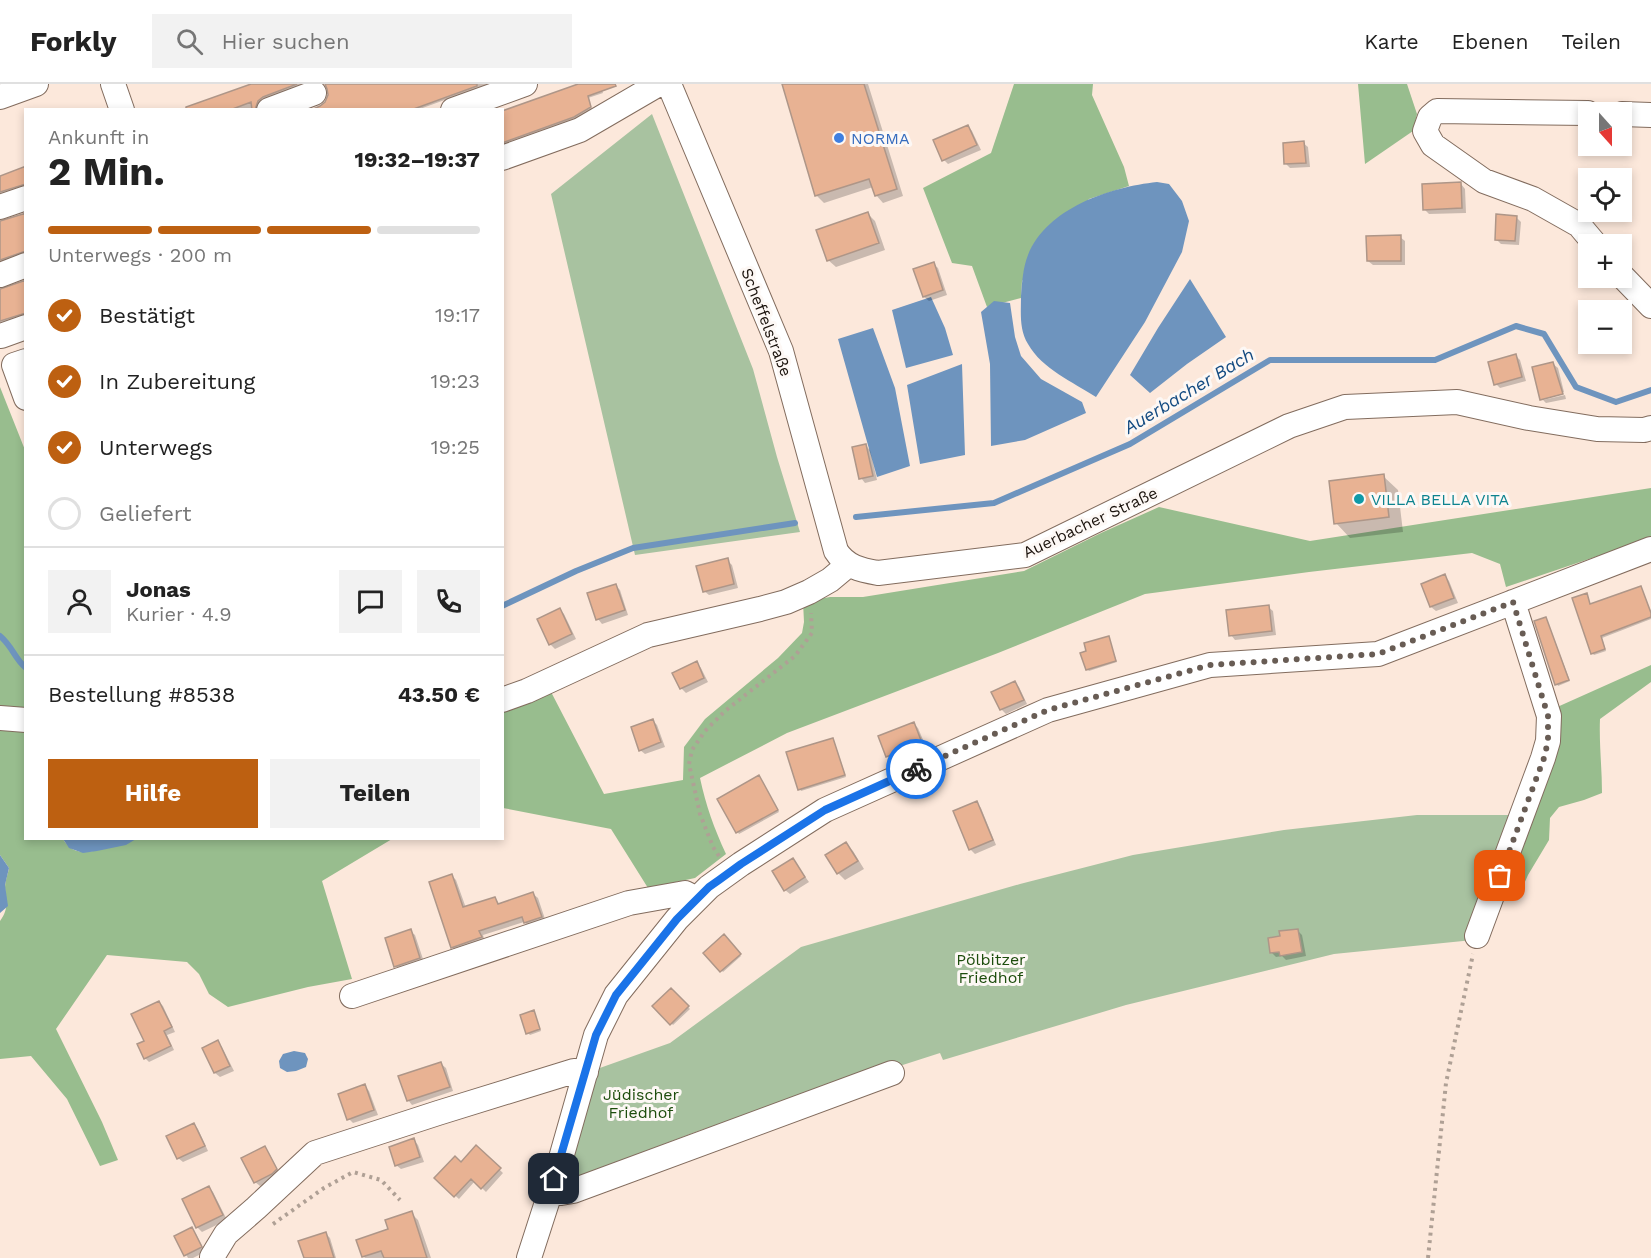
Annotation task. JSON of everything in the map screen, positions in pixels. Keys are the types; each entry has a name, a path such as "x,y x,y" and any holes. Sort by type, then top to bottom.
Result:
{"street":[{"path":"0,97 36,84"},
{"path":"113,84 121,108"},
{"path":"459,108 525,84"},
{"path":"504,158 580,130 659,84"},
{"name":"Scheffelstraße","path":"669,84 781,351 836,551 848,565"},
{"path":"274,108 314,93"},
{"path":"1578,114 1437,111 1430,117 1425,131 1433,145 1484,181 1533,199 1579,225 1587,234"},
{"path":"1632,114 1651,115"},
{"path":"0,207 24,199"},
{"path":"0,275 24,267"},
{"path":"1632,286 1651,306"},
{"path":"1,336 24,328"},
{"path":"24,362 14,365 24,392"},
{"name":"Auerbacher Straße","path":"848,565 878,573 1025,555 1289,426 1345,406 1457,402 1529,418 1597,429 1644,430 1651,428"},
{"path":"529,1258 596,1035 616,995 677,919 709,887 825,810 1048,710 1210,665 1378,654 1651,549"},
{"path":"504,699 527,691 648,635 786,602 830,580 848,565"},
{"path":"1477,936 1544,758 1548,741 1548,716 1513,602"},
{"path":"0,718 24,720"},
{"path":"352,996 630,903 685,893 697,899"},
{"path":"212,1257 226,1233 315,1153 574,1071 586,1072"},
{"path":"550,1192 573,1191 892,1073"}],"path":[{"path":"729,872 713,847 700,814 689,764 692,750 705,731 725,711 795,656 812,633 809,592"},
{"path":"1428,1258 1446,1083 1477,936"},
{"path":"273,1224 324,1188 353,1172 381,1180 400,1200"}],"green space":[{"path":"1014,84 1093,84 1092,95 1124,167 1129,186 1089,199 1022,281 1021,298 987,307 972,266 952,263 923,188 991,153"},
{"path":"1358,84 1407,84 1417,114 1413,131 1365,164"},
{"path":"652,114 753,369 800,532 635,555 551,194"},
{"path":"0,387 24,447 24,710 0,707"},
{"path":"1651,488 1651,538 1506,587 1500,564 1472,553 1145,594 787,733 700,778 711,817 726,854 695,878 648,888 611,829 504,808 504,710 550,690 604,794 683,780 684,747 705,719 778,658 802,633 803,602 830,597 863,597 1024,571 1159,507 1310,541"},
{"path":"1651,665 1651,682 1600,719 1602,793 1559,807 1550,818 1549,840 1519,895 1483,908 1555,708"},
{"path":"0,729 24,731 24,840 64,840 72,849 83,852 96,851 133,840 390,840 322,881 352,979 308,987 228,1007 209,994 199,974 187,962 107,955 56,1029 118,1160 100,1166 67,1099 31,1056 0,1059 0,921 6,909 5,885 9,868 0,855"},
{"name":"Pölbitzer Friedhof","path":"1417,815 1512,815 1473,940 1334,954 1126,1005 943,1060 940,1053 701,1130 566,1181 597,1069 670,1043 801,947 1020,884 1133,855 1284,830"}],"water":[{"path":"1157,182 1169,184 1182,201 1189,221 1182,252 1145,322 1096,397 1041,361 1028,344 1021,321 1021,296 1026,260 1037,239 1050,224 1065,213 1101,195"},
{"path":"1190,279 1226,337 1150,393 1130,375"},
{"path":"931,297 945,328 953,355 906,368 892,310"},
{"path":"994,301 1010,303 1015,337 1021,356 1041,379 1082,402 1086,413 1025,440 991,446 990,364 981,312"},
{"path":"873,328 895,388 910,466 877,477 838,339"},
{"path":"962,364 965,455 920,464 907,385"},
{"path":"64,840 134,840 126,845 83,853 69,848"},
{"path":"0,855 9,868 5,885 8,906 0,913"},
{"path":"294,1051 305,1053 308,1059 306,1067 287,1072 280,1068 279,1061 283,1054"}],"building":[{"path":"251,84 297,84 263,97 258,101 256,108 252,108 251,102 235,108 186,107"},
{"path":"325,84 477,84 477,86 416,108 316,108 325,102 328,95"},
{"path":"578,84 615,84 616,86 588,96 591,107 574,117 504,142 504,110"},
{"name":"NORMA","path":"782,84 864,84 897,189 875,196 869,179 815,196"},
{"path":"968,125 977,145 942,161 933,140"},
{"path":"1304,141 1306,163 1284,164 1283,143"},
{"path":"24,167 24,185 0,192 0,176"},
{"path":"1461,182 1462,208 1423,210 1422,184"},
{"path":"868,212 879,243 827,261 816,230"},
{"path":"24,214 24,252 0,260 0,221"},
{"path":"1496,214 1517,216 1515,241 1495,240"},
{"path":"1401,235 1401,261 1367,261 1366,236"},
{"path":"934,262 943,290 923,297 913,269"},
{"path":"24,281 24,314 0,321 0,289"},
{"path":"1516,354 1522,377 1494,385 1488,362"},
{"path":"1553,362 1563,394 1540,400 1532,367"},
{"path":"866,444 873,476 859,479 852,447"},
{"name":"VILLA BELLA VITA","path":"1384,474 1389,517 1334,524 1329,481"},
{"path":"728,558 734,584 703,592 696,566"},
{"path":"1445,574 1454,598 1430,607 1421,584"},
{"path":"616,584 625,610 596,620 587,593"},
{"path":"1641,586 1651,617 1601,636 1605,649 1591,654 1572,598 1587,593 1590,604"},
{"path":"1269,605 1272,631 1229,636 1226,610"},
{"path":"560,608 572,634 549,645 537,619"},
{"path":"1546,617 1569,680 1555,685 1534,621"},
{"path":"1109,636 1116,661 1086,670 1080,653 1086,651 1084,643"},
{"path":"697,661 704,678 680,689 672,673"},
{"path":"1015,681 1024,700 1000,710 991,692"},
{"path":"653,719 661,742 639,751 631,727"},
{"path":"914,722 922,743 886,757 878,736"},
{"path":"833,738 845,775 798,790 786,752"},
{"path":"759,775 778,810 736,833 717,799"},
{"path":"977,801 993,840 969,850 953,811"},
{"path":"846,842 858,861 837,874 825,855"},
{"path":"793,858 805,877 784,891 772,871"},
{"path":"452,874 463,907 495,897 498,904 533,892 542,917 524,923 522,917 479,931 482,937 451,948 429,882"},
{"path":"411,929 420,958 394,967 385,938"},
{"path":"1298,929 1302,952 1280,956 1279,952 1270,953 1268,938 1280,936 1279,931"},
{"path":"724,934 741,954 720,972 703,953"},
{"path":"671,988 689,1006 670,1025 652,1006"},
{"path":"159,1001 172,1027 164,1031 171,1046 144,1059 137,1044 144,1041 131,1014"},
{"path":"534,1010 540,1029 526,1034 520,1015"},
{"path":"218,1040 230,1066 214,1073 202,1048"},
{"path":"441,1062 450,1087 407,1101 398,1076"},
{"path":"365,1084 374,1110 347,1120 338,1094"},
{"path":"194,1123 205,1146 177,1159 166,1136"},
{"path":"414,1138 420,1157 395,1166 389,1147"},
{"path":"476,1145 501,1168 481,1189 471,1179 454,1197 434,1178 455,1156 461,1162"},
{"path":"265,1146 277,1169 254,1183 241,1158"},
{"path":"209,1186 223,1215 196,1228 182,1199"},
{"path":"412,1211 427,1258 384,1258 381,1251 362,1257 356,1240 388,1229 385,1220"},
{"path":"192,1227 202,1247 184,1256 174,1236"},
{"path":"326,1232 334,1258 304,1258 298,1241"}],"waterway":[{"name":"Auerbacher Bach","path":"856,517 994,503 1130,444 1270,360 1435,360 1516,326 1544,334 1576,387 1616,402 1651,390"},
{"name":"Auerbacher Bach","path":"504,605 576,571 633,548 795,523"},
{"name":"Auerbacher Bach","path":"0,636 24,666"}],"way so far":[{"path":"916,769 1048,710 1210,665 1378,654 1513,602 1548,716 1548,741 1544,758 1500,876"}],"place":[{"name":"NORMA","path":"839,138"},
{"name":"VILLA BELLA VITA","path":"1359,499"}],"route":[{"path":"554,1179 596,1035 616,995 677,919 709,887 825,810 916,769"}],"park label":[{"name":"Jüdischer Friedhof","path":"641,1103"}]}
